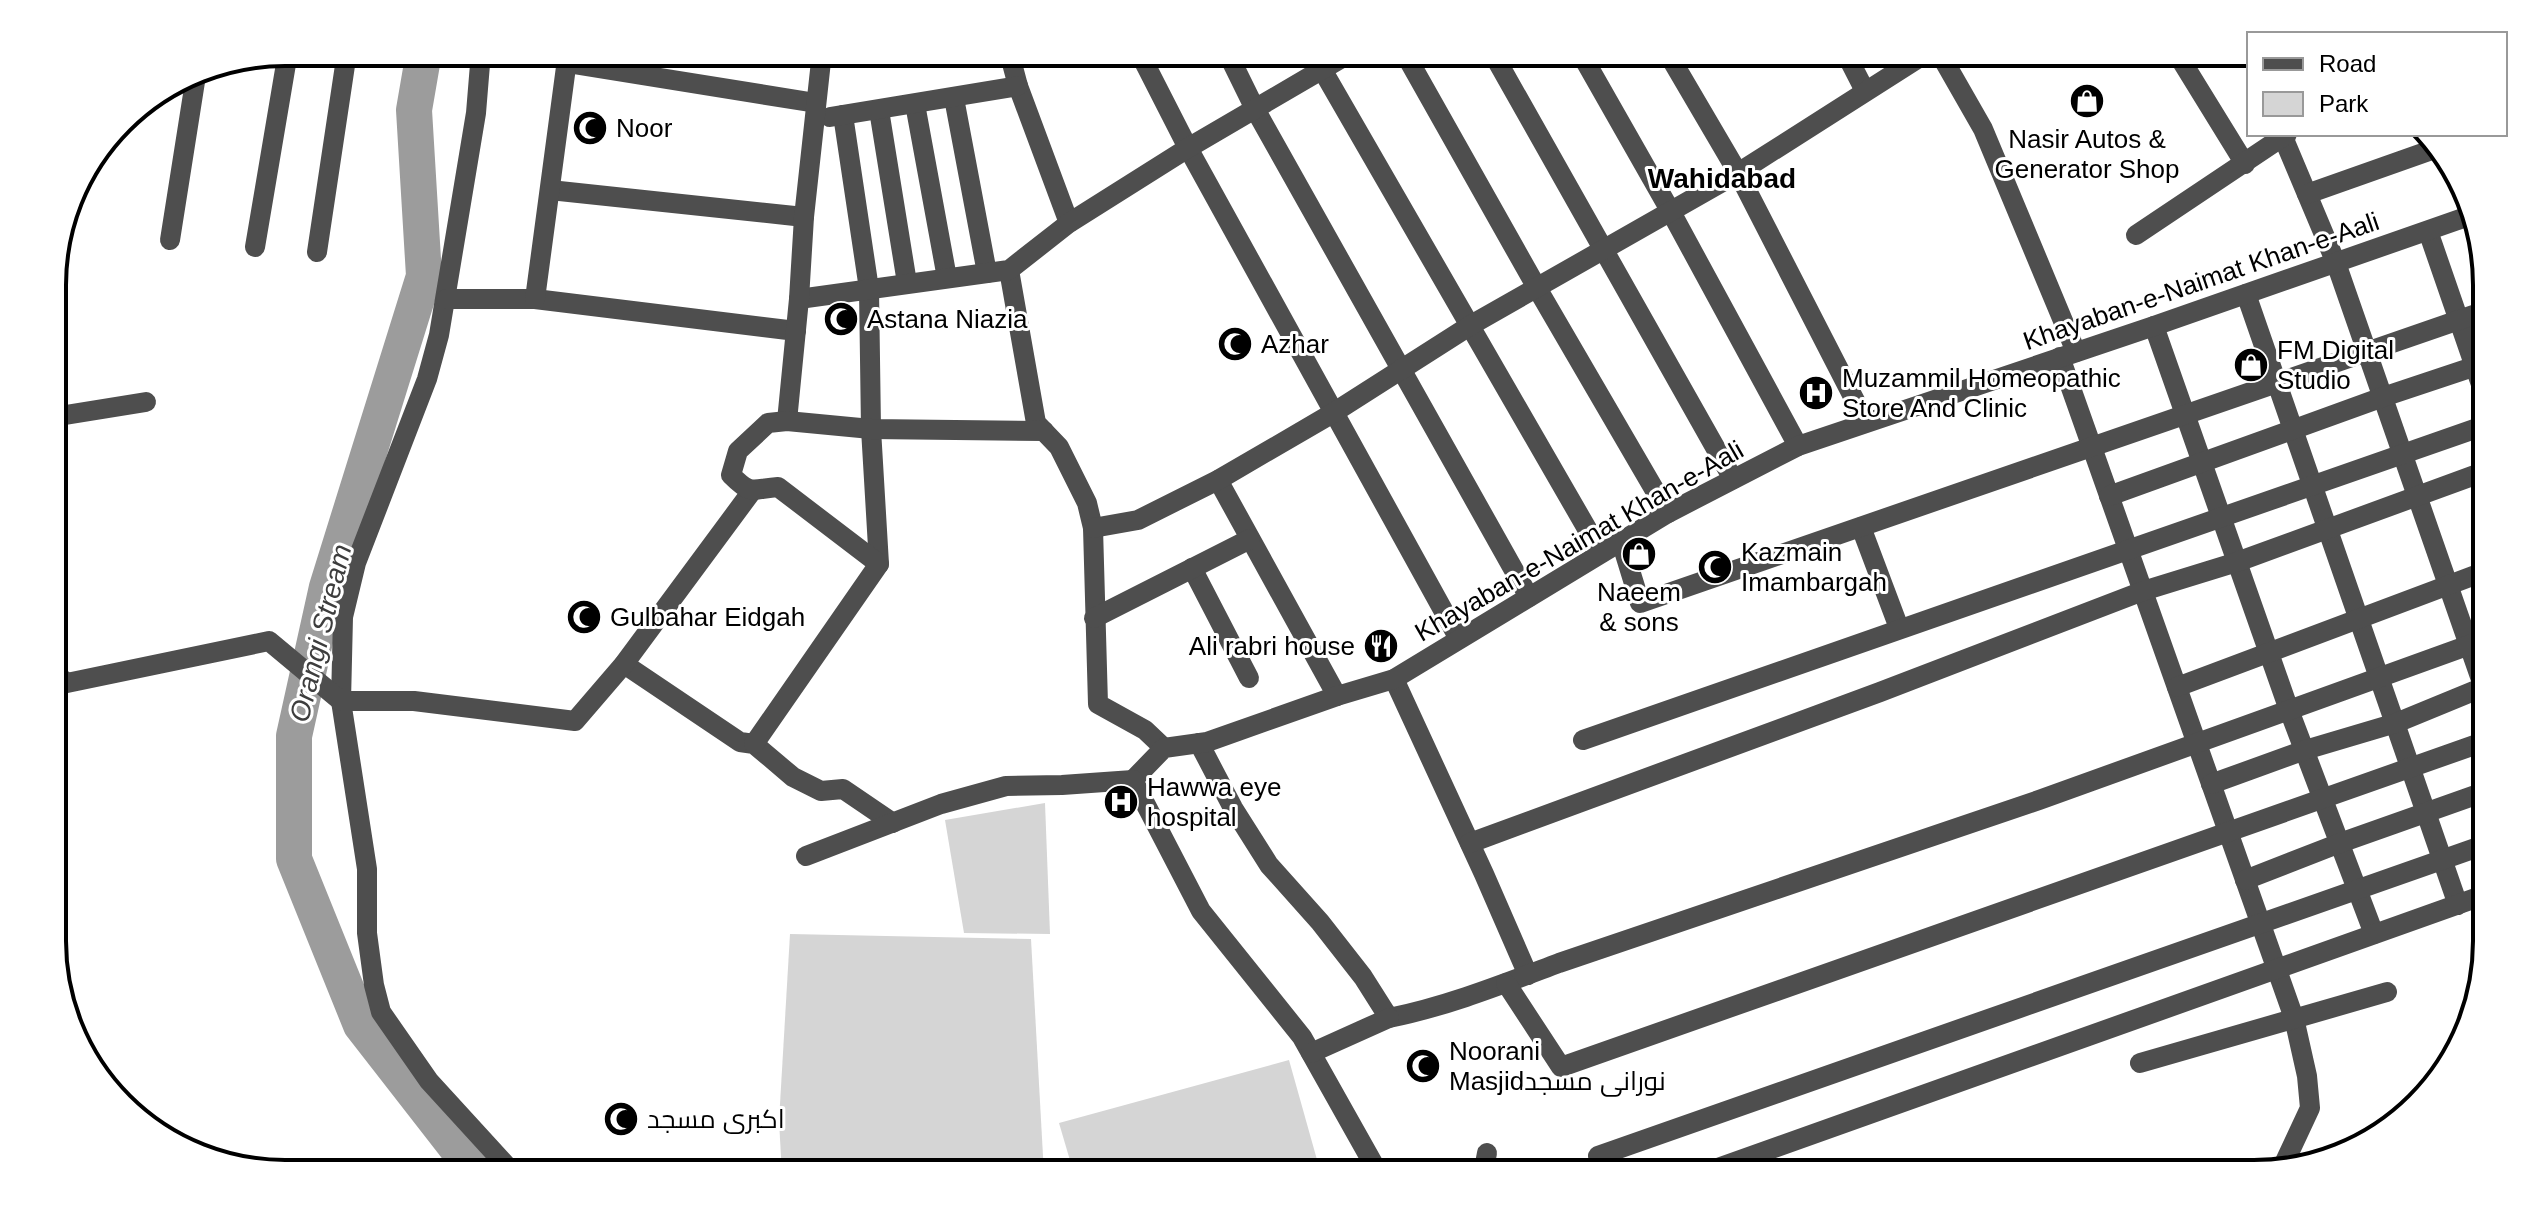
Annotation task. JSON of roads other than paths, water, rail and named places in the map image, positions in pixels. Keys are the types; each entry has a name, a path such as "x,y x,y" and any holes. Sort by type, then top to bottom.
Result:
{"street":[{"path":"255,247 286,66"},
{"path":"317,252 345,66"},
{"path":"480,66 476,113 439,335 427,379 356,563 343,617 341,701 367,869 367,933 381,1012 429,1081 501,1160"},
{"path":"535,299 567,66"},
{"path":"605,66 843,115 1018,86"},
{"path":"787,421 821,66"},
{"path":"1013,66 1069,223"},
{"path":"1146,66 1188,148 1459,639"},
{"path":"1234,66 1255,109 1529,597"},
{"path":"799,299 1009,270 1069,223 1255,109 1309,66"},
{"path":"1320,66 1601,553"},
{"path":"1412,66 1668,513"},
{"path":"1500,66 1733,479"},
{"path":"1588,66 1798,446"},
{"path":"1675,66 1738,173 1866,422"},
{"path":"1852,66 1865,91"},
{"path":"1093,528 1138,520 1218,480 1333,413 1471,325 1738,173 1905,66"},
{"path":"1947,66 1983,129 2068,354 2092,447 2294,1018 2307,1076 2310,1108 2287,1157"},
{"path":"2185,66 2245,164"},
{"path":"170,240 194,86"},
{"path":"954,98 987,273"},
{"path":"915,104 947,278"},
{"path":"879,110 907,283"},
{"path":"754,744 879,564 871,429 869,289 843,115"},
{"path":"2136,235 2285,136 2336,263 2448,584 2473,632"},
{"path":"2307,194 2427,151"},
{"path":"550,190 804,217"},
{"name":"Khayaban-e-Naimat Khan-e-Aali","path":"1164,748 1199,743 1394,679 1668,513 1798,446 2462,218"},
{"path":"2428,231 2459,320 2473,349"},
{"path":"806,856 941,804 1006,786 1133,780 1164,748 1145,730 1098,704 1093,528 1087,503 1059,447 1036,423 1009,270"},
{"path":"2246,294 2458,905"},
{"path":"446,299 535,299 796,331"},
{"path":"1621,541 1640,603 2473,315"},
{"path":"2154,326 2289,710 2374,934"},
{"path":"2109,496 2473,366"},
{"path":"66,415 146,402"},
{"path":"752,491 731,475 738,451 768,423 787,421 871,429 1044,431"},
{"path":"1583,740 2473,429"},
{"path":"1470,843 2143,591 2237,562 2473,476"},
{"path":"1218,480 1337,696"},
{"path":"66,682 269,641 341,701 414,701 575,721 624,664 752,491 778,487 879,564"},
{"path":"1861,527 1899,628"},
{"path":"1094,618 1250,539"},
{"path":"1192,568 1249,678"},
{"path":"2177,687 2473,575"},
{"path":"1311,1053 1389,1018 1425,1011 2024,805 2473,644"},
{"path":"624,664 740,742 754,744 793,777 821,791 843,789 893,823"},
{"path":"1394,679 1528,975"},
{"path":"2211,784 2305,750 2396,723 2473,694"},
{"path":"1199,743 1233,808 1269,865 1320,922 1363,977 1389,1018"},
{"path":"1506,983 1561,1067 2473,746"},
{"path":"1133,780 1201,911 1302,1037 1371,1160"},
{"path":"2245,880 2473,796"},
{"path":"1600,1160 1598,1156 2473,849"},
{"path":"1741,1160 2473,899"},
{"path":"2140,1063 2387,992"}],"waterway":[{"name":"Orangi Stream","path":"422,66 414,110 424,276 327,587 294,736 294,859 361,1025 466,1160"}],"place":[{"name":"Nasir Autos & Generator Shop","path":"2087,101"},
{"name":"Noor","path":"590,128"},
{"name":"Astana Niazia","path":"841,319"},
{"name":"Azhar","path":"1235,344"},
{"name":"FM Digital Studio","path":"2251,365"},
{"name":"Muzammil Homeopathic Store And Clinic","path":"1816,393"},
{"name":"Naeem & sons","path":"1639,554"},
{"name":"Kazmain Imambargah","path":"1715,567"},
{"name":"Gulbahar Eidgah","path":"584,617"},
{"name":"Ali rabri house","path":"1381,646"},
{"name":"Hawwa eye hospital","path":"1121,802"},
{"name":"Noorani Masjidنورانی مسجد","path":"1423,1066"},
{"name":"اکبری مسجد","path":"621,1119"}],"district":[{"name":"Wahidabad","path":"1722,178"}]}
